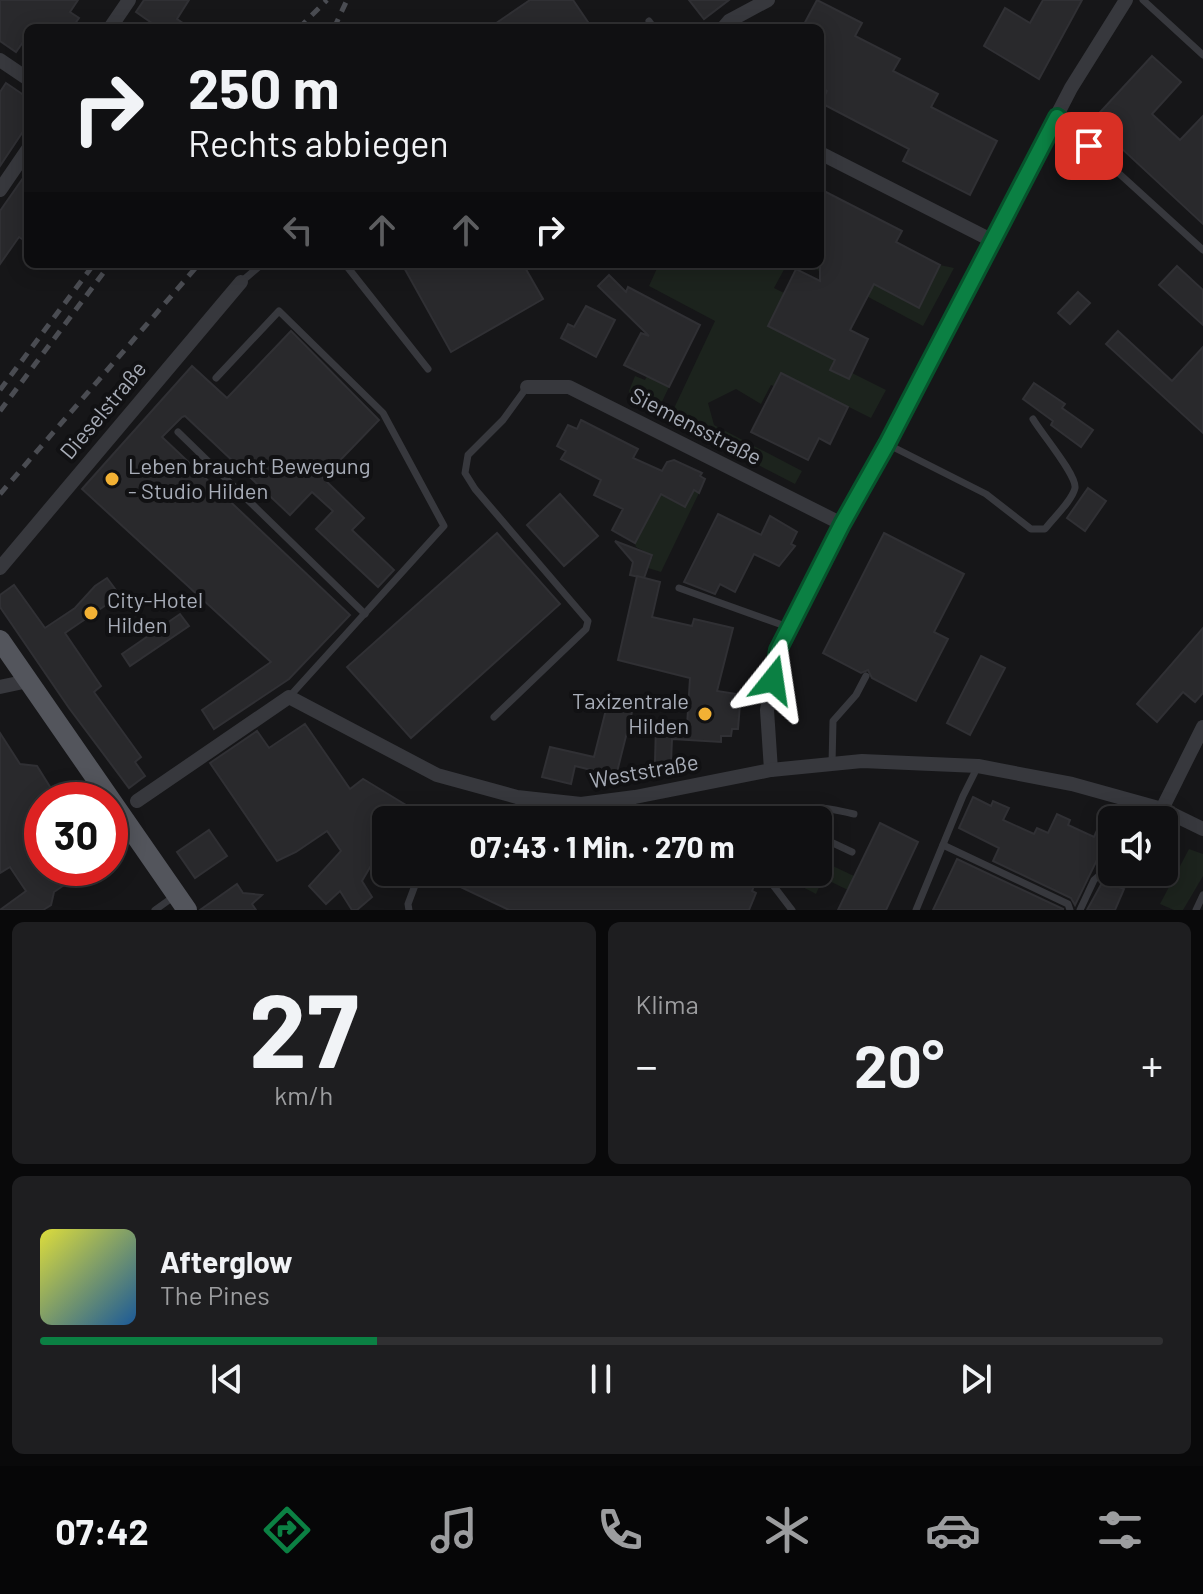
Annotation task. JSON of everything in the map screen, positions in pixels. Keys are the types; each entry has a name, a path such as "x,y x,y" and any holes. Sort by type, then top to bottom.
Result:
{"main road":[{"path":"0,640 182,902"}],"street":[{"path":"113,24 129,0"},
{"path":"726,24 768,0"},
{"path":"771,770 767,710 778,650 1071,88 1126,0"},
{"path":"0,60 24,76"},
{"path":"0,190 24,155"},
{"path":"824,155 993,241"},
{"name":"Dieselstraße","path":"0,568 241,282"},
{"name":"Siemensstraße","path":"527,387 569,387 842,524"},
{"path":"0,687 28,681"},
{"path":"137,801 289,697"},
{"name":"Weststraße","path":"289,697 437,775 517,797 581,804 635,797 771,770 862,761 978,766 1072,784 1151,806"},
{"path":"1164,806 1203,727"},
{"name":"Weststraße","path":"1179,817 1203,829"}],"lane":[{"path":"1143,0 1203,55"},
{"path":"1057,117 1203,250"},
{"path":"241,282 257,268"},
{"path":"348,268 428,369"},
{"path":"216,378 279,311 383,413 444,526 289,697"},
{"path":"494,717 586,629 588,621 475,489 465,473 468,455 503,420 527,387"},
{"path":"887,444 986,494 1031,529 1045,529 1075,490 1075,480 1033,419"},
{"path":"178,432 365,614"},
{"path":"679,588 790,628"},
{"path":"832,764 833,721 856,695 866,676"},
{"path":"916,910 978,766"},
{"path":"832,810 854,814"},
{"path":"832,843 852,852"},
{"path":"943,845 1068,904 1070,910"},
{"path":"1080,910 1098,876"},
{"path":"409,910 415,886"},
{"path":"774,886 792,910"},
{"path":"1196,910 1203,895"},
{"path":"155,910 182,902"}],"shaded area":[{"path":"824,258 918,307 940,265 954,268 923,326 814,268 824,268"},
{"path":"657,268 785,268 774,288 784,293 835,360 831,370 848,379 852,373 886,390 871,418 781,373 761,404 736,389 708,403 714,425 802,471 795,484 669,419 715,321 649,286"},
{"path":"635,376 645,380 647,376 669,387 658,410 631,396 629,391"},
{"path":"694,490 699,493 661,572 648,568 653,556 636,547 635,543 661,494 684,507"},
{"path":"1189,849 1203,854 1203,876 1183,910 1160,904 1169,886 1178,886 1178,870"},
{"path":"832,866 854,876 848,890 832,882"},
{"path":"801,886 820,886 816,894"}],"building":[{"path":"0,0 78,0 70,12 79,18 75,24 24,24 24,41 16,52 0,41"},
{"path":"144,0 189,0 177,19 184,24 153,24 136,12"},
{"path":"530,0 573,0 589,24 495,24"},
{"path":"689,0 729,0 704,19"},
{"path":"817,0 862,23 855,36 900,59 893,71 938,94 931,107 997,141 970,195 903,161 909,149 824,105 827,91 824,89 824,24 804,24"},
{"path":"1043,0 1082,0 1039,79 984,46 1005,8 1030,23"},
{"path":"1152,56 1181,82 1152,114 1180,140 1203,116 1203,224 1092,121"},
{"path":"6,83 24,95 24,130 0,166 0,92"},
{"path":"24,177 24,240 19,237 0,264 0,211"},
{"path":"824,191 902,231 896,242 940,265 919,308 874,284 850,330 868,339 849,379 830,370 835,360 768,326 796,269 820,281 820,268 824,268"},
{"path":"1177,266 1203,290 1203,325 1159,285"},
{"path":"404,268 525,268 543,299 451,352"},
{"path":"609,275 626,292 628,287 700,325 669,387 624,365 641,333 649,336 598,286"},
{"path":"1078,292 1090,303 1070,324 1058,313"},
{"path":"586,306 615,320 596,357 561,338 568,324 574,327"},
{"path":"291,331 379,420 323,478 364,518 352,530 394,570 378,587 316,529 333,511 312,492 290,515 185,416 182,417 162,437 350,615 289,679 214,729 202,710 271,662 82,489 192,366 227,398"},
{"path":"1118,331 1172,381 1203,347 1203,433 1106,344"},
{"path":"781,373 848,407 830,444 819,438 808,460 751,432"},
{"path":"1034,383 1065,404 1062,408 1093,430 1081,447 1023,399"},
{"path":"581,420 638,449 633,458 662,471 667,462 674,460 702,473 700,476 705,479 699,493 694,490 685,507 661,494 635,543 612,530 623,509 594,495 601,480 561,459 566,451 557,446 568,425 577,429"},
{"path":"1088,488 1106,501 1085,531 1067,518"},
{"path":"560,494 598,536 564,566 527,525"},
{"path":"718,514 761,535 770,516 797,532 791,544 795,546 779,566 754,554 735,592 720,584 715,594 684,582"},
{"path":"497,533 560,604 411,738 347,667"},
{"path":"884,533 964,574 934,632 948,639 916,701 872,678 868,670 861,673 823,653"},
{"path":"615,541 652,555 644,578 630,575 633,562"},
{"path":"637,576 660,582 652,617 692,626 694,619 733,628 717,691 737,694 737,704 740,704 738,729 732,729 731,736 721,736 721,742 672,739 671,763 655,762 656,725 687,726 690,678 618,660"},
{"path":"107,578 124,601 110,610 106,605 65,633 101,686 94,692 141,757 135,762 145,776 129,788 128,782 124,782 69,708 0,607 0,595 14,585 45,628 75,608"},
{"path":"180,614 189,626 130,666 122,654"},
{"path":"1203,628 1203,693 1195,702 1183,692 1157,722 1137,704"},
{"path":"981,656 1005,668 970,735 947,723"},
{"path":"610,694 635,700 616,776 575,766 571,784 542,777 550,747 594,757"},
{"path":"305,724 350,789 363,779 406,805 372,806 372,864 362,881 372,897 357,910 352,910 340,891 326,904 309,886 341,851 327,831 277,861 210,763 257,731 269,748"},
{"path":"0,733 20,764 37,766 47,782 24,782 24,886 63,886 54,892 51,905 43,910 0,910 26,891 10,867 0,873"},
{"path":"973,797 991,806 993,801 1009,808 1003,820 1034,834 1037,828 1048,833 1057,814 1070,820 1068,825 1094,837 1098,828 1098,858 1075,905 1071,898 993,861 999,848 959,828"},
{"path":"880,823 918,842 886,910 838,910"},
{"path":"209,830 227,856 195,878 177,852"},
{"path":"957,859 1063,909 1063,910 933,910"},
{"path":"237,884 243,893 262,895 252,904 256,910 200,910"},
{"path":"458,886 754,886 752,891 756,893 749,910 509,910"},
{"path":"1100,886 1124,889 1115,910 1087,910"}],"railway":[{"path":"303,24 327,0"},
{"path":"336,24 347,0"},
{"path":"0,390 91,268"},
{"path":"0,411 107,268"},
{"path":"0,494 196,268"}],"place":[{"name":"Leben braucht Bewegung - Studio Hilden","path":"112,479"},
{"name":"City-Hotel Hilden","path":"91,613"},
{"name":"Taxizentrale Hilden","path":"705,714"}],"route":[{"path":"773,680 778,650 1057,117 1089,146"}]}
